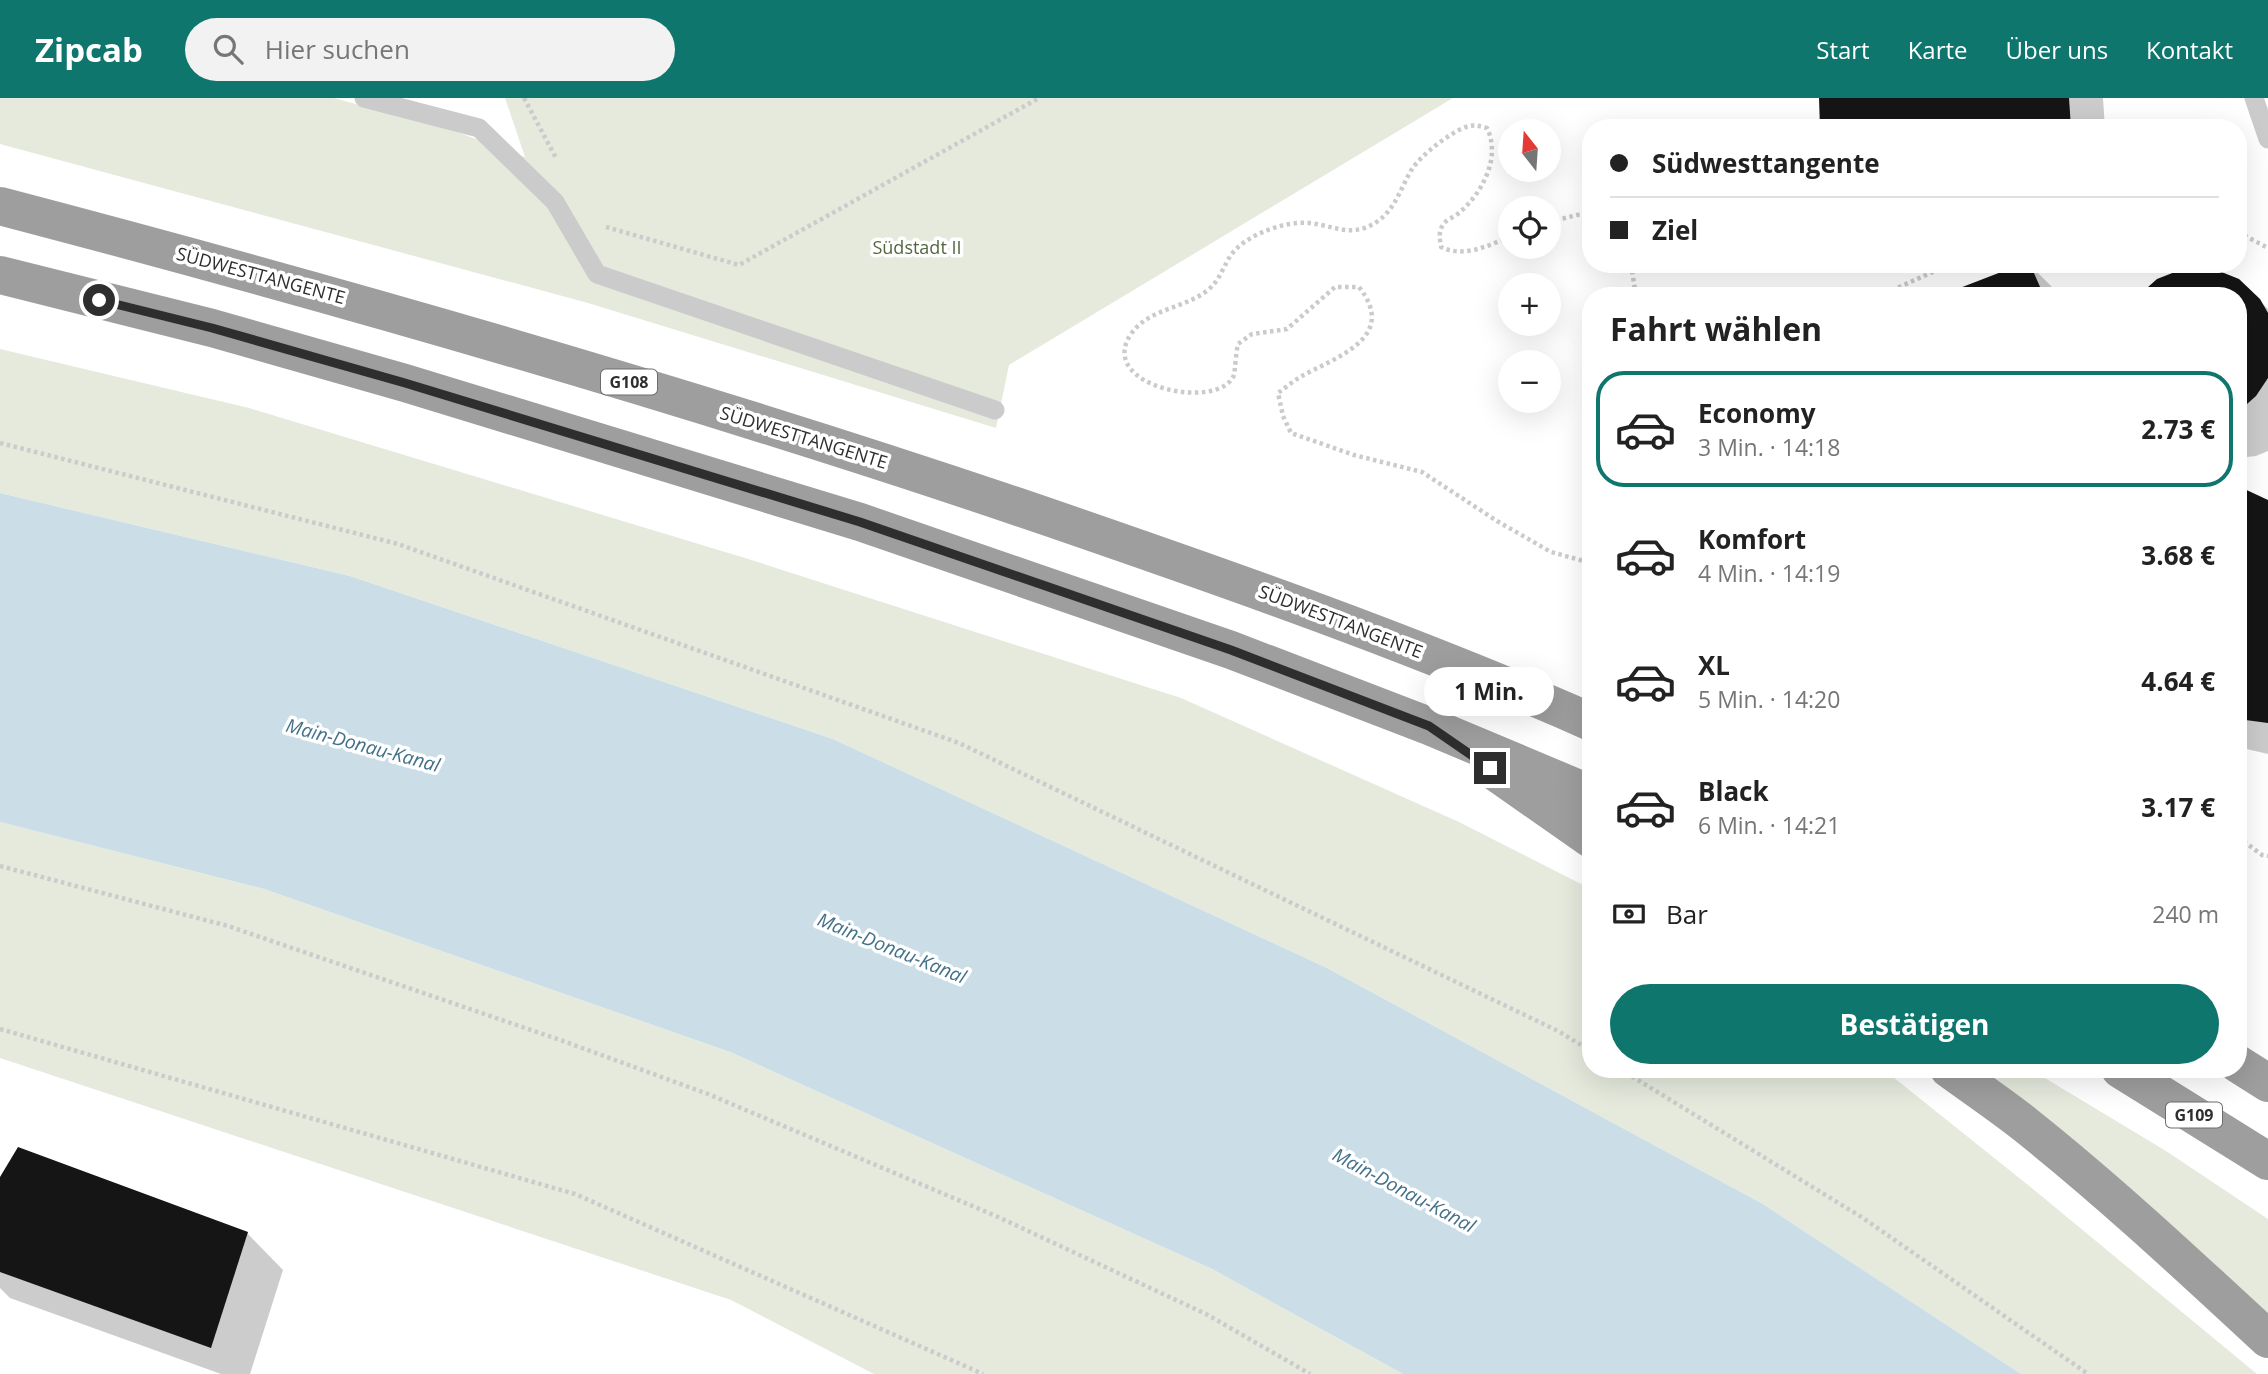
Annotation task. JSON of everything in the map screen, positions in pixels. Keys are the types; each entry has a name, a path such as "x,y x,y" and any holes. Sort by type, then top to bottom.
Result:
{"highway":[{"name":"SÜDWESTTANGENTE","path":"0,206 208,260 527,350 879,460 1250,587 1431,655 1582,718"},
{"path":"0,275 212,328 405,383 860,522 1231,650 1429,726 1582,790"},
{"path":"0,288 99,300"},
{"path":"1429,726 1582,833"},
{"path":"2247,1070 2268,1083"},
{"path":"1961,1078 2025,1125 2091,1180 2194,1269 2268,1339"},
{"name":"G109","path":"2134,1078 2268,1161"}],"lane":[{"path":"364,98 479,128 555,202 597,274 995,410"},
{"path":"2254,98 2268,139"}],"path":[{"path":"524,98 561,166"},
{"path":"605,227 739,265 1039,98"},
{"path":"1498,242 1468,251 1450,251 1441,247 1439,233 1444,222 1459,213 1479,191 1492,161 1493,139 1487,128 1476,125 1464,128 1438,144 1414,166 1396,202 1380,220 1363,230 1342,231 1325,225 1296,223 1249,239 1232,254 1220,276 1208,290 1149,316 1130,335 1125,349 1125,363 1135,375 1147,382 1183,393 1203,393 1223,387 1234,376 1234,359 1238,344 1252,334 1287,329 1335,287 1359,287 1370,301 1372,320 1367,335 1353,349 1297,379 1278,393 1290,433 1354,455 1422,472 1497,521 1552,552 1582,560"},
{"path":"1561,219 1582,215"},
{"path":"2247,237 2268,248"},
{"path":"1899,287 1931,273"},
{"path":"0,443 398,544 959,743 1558,1031 1582,1046"},
{"path":"2247,844 2262,855 2268,856"},
{"path":"0,866 229,926 550,1036 708,1094 996,1216 1206,1314 1310,1374"},
{"path":"0,1029 575,1194 983,1374"},
{"path":"1635,1078 1863,1218 2088,1374"}],"green space":[{"name":"Südstadt II","path":"0,98 334,98 457,132 525,157 505,98 1453,98 1009,365 996,428 588,303 0,144"},
{"path":"0,349 249,408 745,558 1181,698 1459,822 1582,884 1582,1078 1894,1078 2257,1374 2021,1374 1763,1204 1327,968 833,739 350,576 0,493"},
{"path":"0,822 264,889 730,1052 1212,1269 1403,1374 874,1374 731,1300 0,1058"},
{"path":"1983,1078 2045,1078 2166,1151 2268,1219 2268,1315"}],"water":[{"name":"Main-Donau-Kanal","path":"0,493 350,576 833,739 1327,968 1763,1204 2021,1374 1403,1374 1212,1269 730,1052 264,889 0,822"}],"building":[{"path":"1819,98 2069,98 2070,119 1820,119"},
{"path":"1999,273 2034,273 2040,287 1962,287"},
{"path":"2172,273 2224,273 2239,279 2260,299 2268,313 2268,378 2247,404 2247,287 2148,287 2157,279"},
{"path":"2247,490 2268,500 2268,723 2247,720"},
{"path":"18,1147 248,1232 211,1348 0,1272 0,1177"}],"route":[{"path":"99,300 212,328 405,383 860,522 1231,650 1429,726 1490,768"}]}
